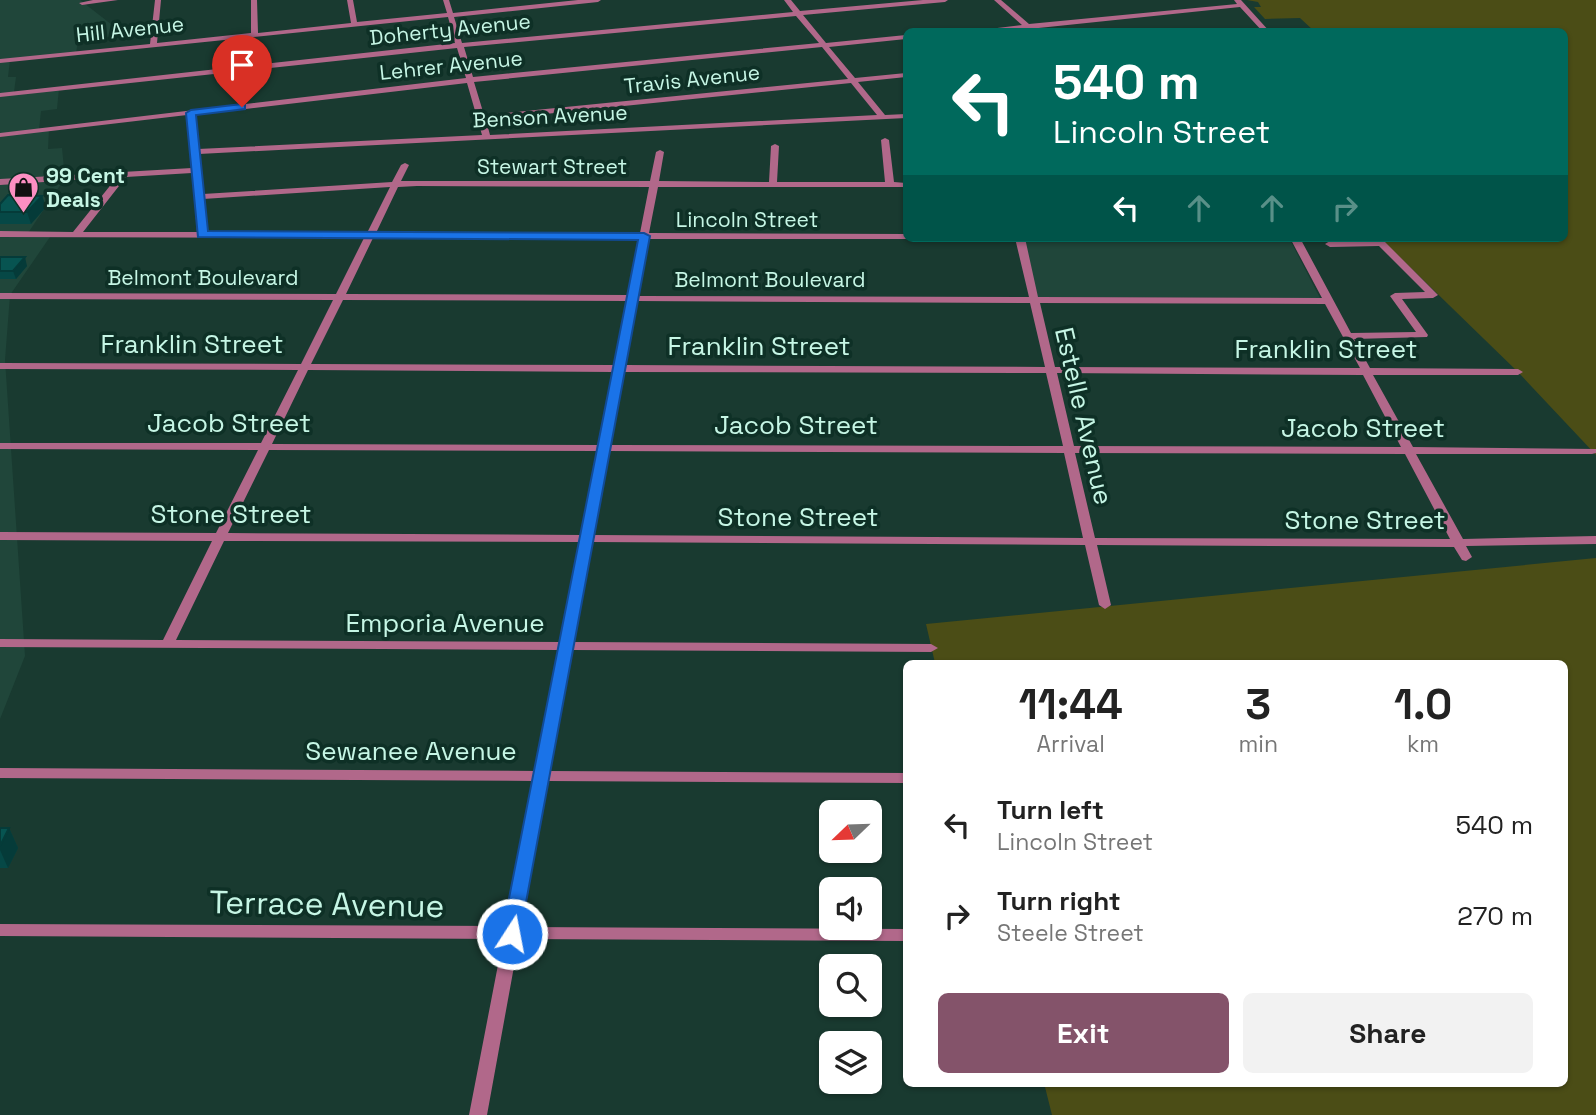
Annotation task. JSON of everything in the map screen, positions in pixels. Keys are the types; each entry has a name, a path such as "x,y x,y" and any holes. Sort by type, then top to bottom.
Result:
{"street":[{"path":"82,3 115,0"},
{"path":"153,45 158,0"},
{"path":"254,0 255,34"},
{"path":"350,0 354,23"},
{"path":"446,0 488,136"},
{"name":"Hill Avenue","path":"0,61 546,2 598,0"},
{"path":"787,0 883,117"},
{"name":"Doherty Avenue","path":"0,95 460,45 945,0"},
{"path":"997,0 1027,26"},
{"path":"1007,28 1239,2 1263,28"},
{"name":"Lehrer Avenue","path":"0,135 470,80 903,37"},
{"name":"Travis Avenue","path":"482,118 903,75"},
{"path":"191,113 202,234"},
{"name":"Benson Avenue","path":"194,152 903,116"},
{"path":"884,140 890,185"},
{"path":"773,184 775,146"},
{"path":"478,1115 660,152"},
{"path":"167,644 405,165"},
{"path":"0,182 196,170"},
{"path":"76,234 124,174"},
{"name":"Stewart Street","path":"199,197 394,185 903,185"},
{"name":"Lincoln Street","path":"0,234 903,237"},
{"name":"Estelle Avenue","path":"1021,242 1105,605"},
{"path":"1297,242 1466,557"},
{"path":"1330,244 1354,242"},
{"path":"1348,336 1423,335 1395,296 1433,295 1381,242"},
{"name":"Belmont Boulevard","path":"0,296 1329,301"},
{"name":"Franklin Street","path":"0,366 1518,372"},
{"name":"Jacob Street","path":"0,446 1592,451"},
{"name":"Stone Street","path":"0,536 1459,543 1596,540"},
{"name":"Emporia Avenue","path":"0,643 931,648"},
{"name":"Sewanee Avenue","path":"0,773 903,778"},
{"name":"Terrace Avenue","path":"0,930 903,936"}],"shaded area":[{"path":"0,0 80,0 125,35 78,41 76,53 10,60 8,77 16,77 14,92 59,88 57,109 41,111 39,130 49,129 48,149 62,148 65,178 28,233 52,234 10,295 5,360 25,656 0,719"},
{"path":"1247,0 1596,0 1596,455 1518,372 1384,242 1568,242 1568,28 1311,28 1300,18 1265,19 1254,7 1261,7 1258,2"},
{"path":"1024,242 1291,242 1320,298 1037,297"},
{"path":"1596,558 1596,1115 1052,1115 1045,1087 1568,1087 1568,660 934,660 926,624"}],"building":[{"path":"8,195 42,196 27,212 0,212 0,204"},
{"path":"0,257 25,257 13,271 0,271"},
{"path":"0,828 9,828 0,846"}],"place":[{"name":"99 Cent Deals","path":"23,214"}],"route":[{"path":"242,107 191,113 202,234 644,236 512,934"}]}
